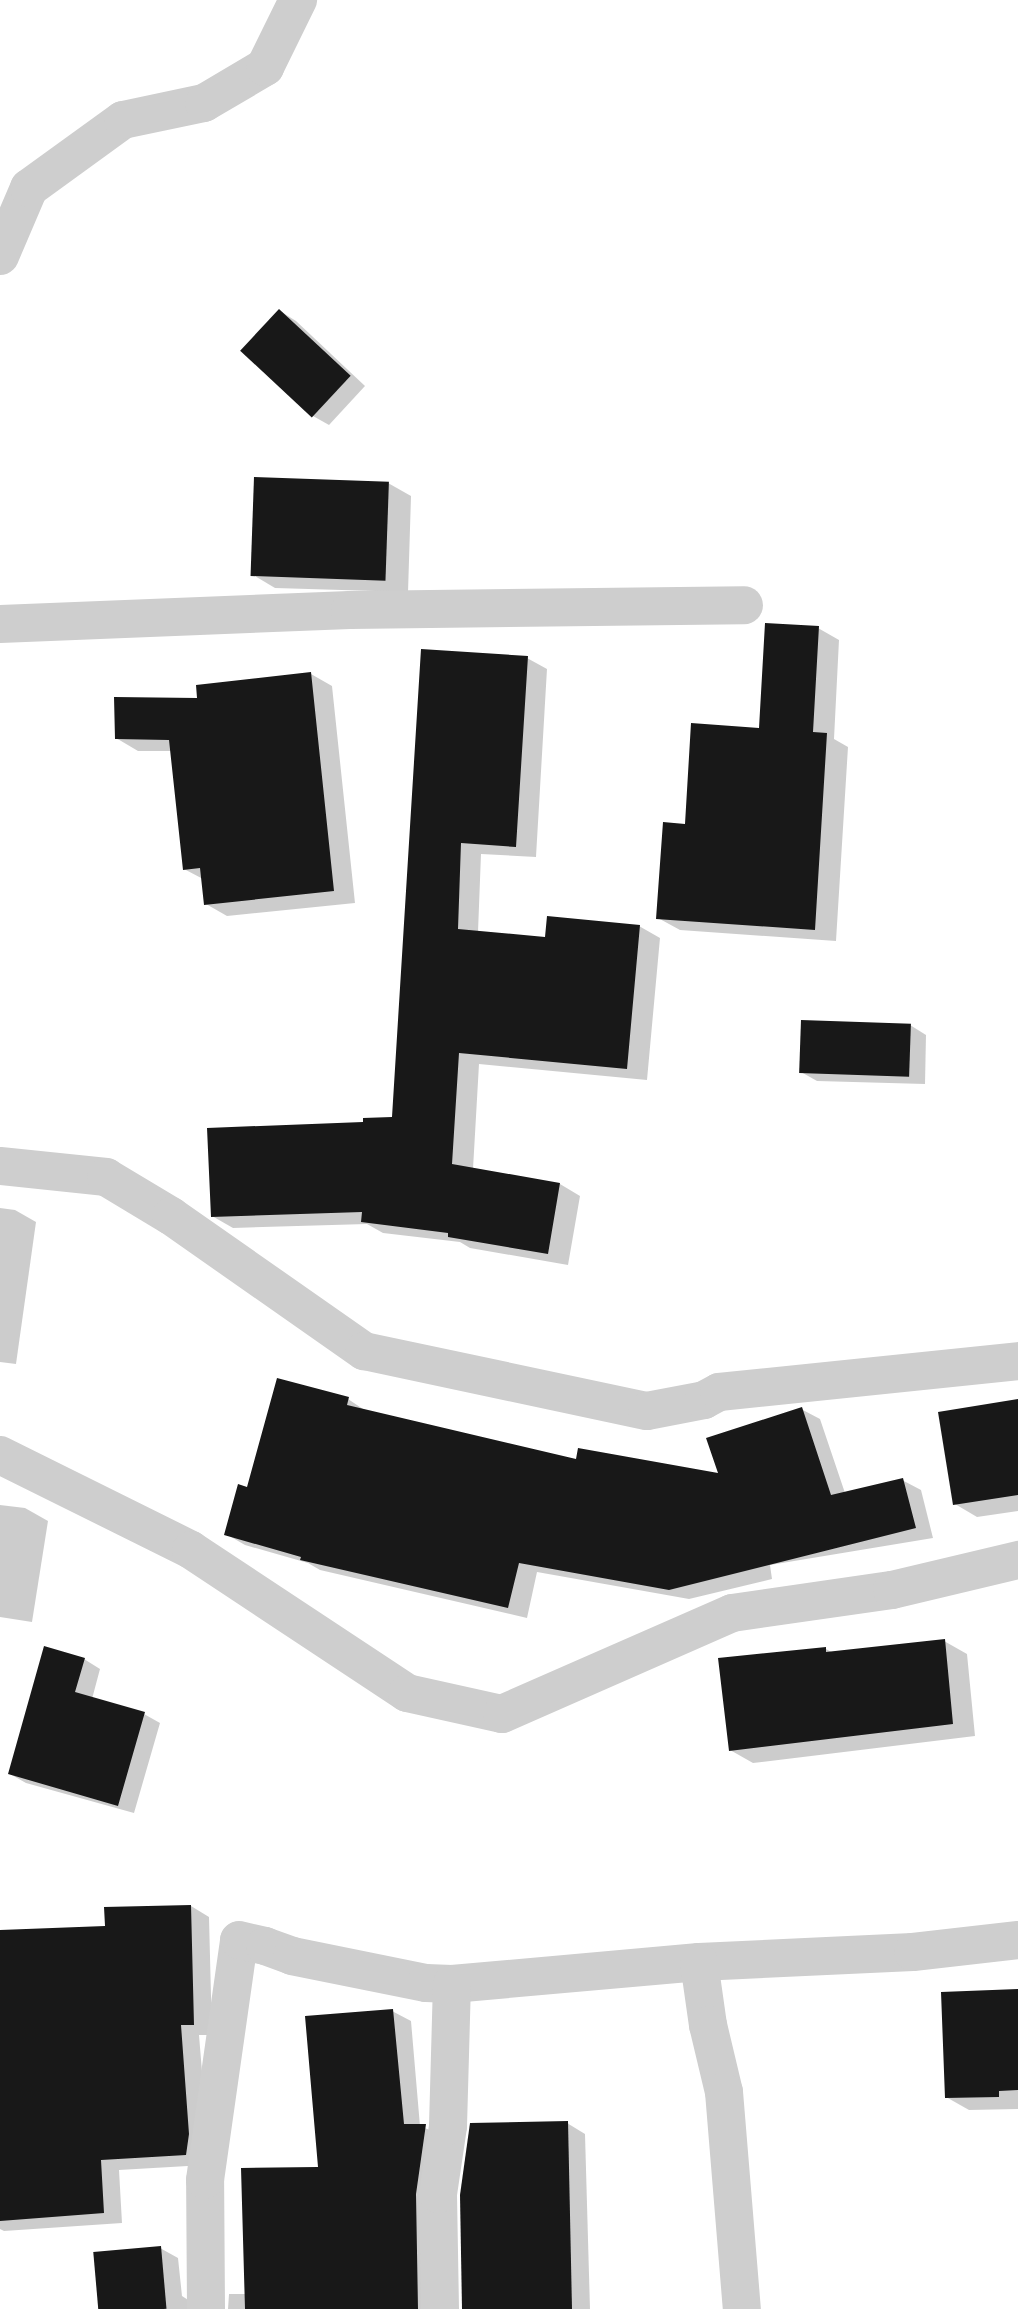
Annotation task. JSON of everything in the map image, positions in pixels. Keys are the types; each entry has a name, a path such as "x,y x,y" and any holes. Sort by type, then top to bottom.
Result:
{"street":[{"path":"0,256 29,188 123,120 204,103 265,67 298,0"},
{"path":"0,624 350,610 744,605"},
{"path":"0,1166 106,1177 171,1216 364,1351 647,1411 704,1399 719,1392 1018,1360"},
{"path":"0,1455 191,1550 407,1693 502,1714 732,1614 892,1590 1018,1560"},
{"path":"205,2309 205,2180 239,1940 292,1956 426,1983 452,1984 699,1962 913,1952 1018,1940"},
{"path":"699,1962 708,2025 724,2092 742,2309"},
{"path":"440,2309 439,2193 448,2126 452,1984"}],"building":[{"path":"279,309 351,376 312,418 240,351"},
{"path":"254,477 389,482 385,581 251,576"},
{"path":"765,623 819,626 813,732 827,733 815,930 656,919 663,822 685,824 691,723 759,728"},
{"path":"421,649 528,656 516,847 461,843 458,929 545,937 547,916 640,925 627,1069 459,1053 452,1164 560,1183 548,1254 448,1237 448,1233 361,1222 362,1212 211,1217 207,1128 363,1122 363,1118 392,1117"},
{"path":"311,672 334,891 204,905 200,868 183,870 169,740 115,739 114,697 197,698 196,685"},
{"path":"801,1020 911,1024 909,1077 799,1073"},
{"path":"277,1378 349,1397 347,1405 576,1459 578,1448 718,1473 706,1438 802,1407 831,1495 903,1478 916,1528 669,1590 519,1563 508,1608 300,1560 301,1557 224,1535 238,1484 247,1487"},
{"path":"1018,1399 1018,1495 953,1505 938,1412"},
{"path":"945,1639 953,1724 729,1751 718,1658 826,1647 826,1652"},
{"path":"44,1646 85,1658 75,1692 145,1712 118,1806 8,1774"},
{"path":"191,1905 194,2025 181,2025 189,2134 186,2155 101,2160 104,2213 0,2221 0,1930 105,1926 104,1907"},
{"path":"1018,1989 1018,2090 999,2091 999,2097 945,2098 941,1992"},
{"path":"393,2009 404,2124 426,2124 416,2194 418,2309 245,2309 241,2168 318,2167 305,2016"},
{"path":"568,2121 572,2309 462,2309 460,2195 470,2123"},
{"path":"161,2246 166,2309 98,2309 93,2252"}]}
